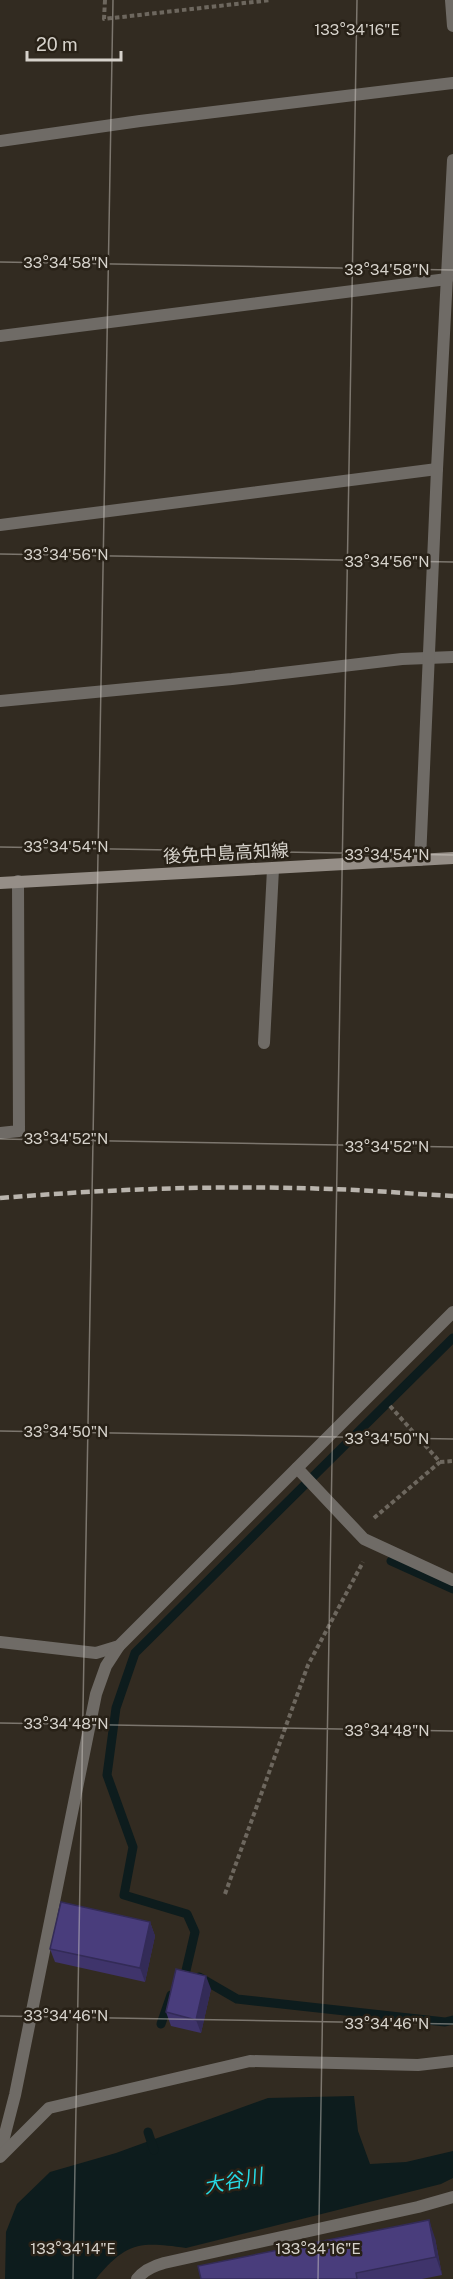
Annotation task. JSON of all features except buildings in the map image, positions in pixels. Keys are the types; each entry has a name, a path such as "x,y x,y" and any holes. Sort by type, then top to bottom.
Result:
{"main road":[{"name":"後免中島高知線","path":"0,883 453,858"}],"street":[{"path":"452,0 453,26"},
{"path":"0,141 140,121 453,83"},
{"path":"420,860 453,160"},
{"path":"0,336 447,279"},
{"path":"0,525 437,468"},
{"path":"0,701 402,659 453,657"},
{"path":"264,1043 273,869"},
{"path":"0,1133 19,1131 18,881"},
{"path":"0,2153 15,2095 96,1694 106,1666 119,1646 453,1312"},
{"path":"297,1468 364,1539 453,1580"},
{"path":"0,1642 96,1653 119,1646"},
{"path":"0,2158 49,2108 250,2061 418,2065 453,2061"},
{"path":"0,2109 15,2095"},
{"path":"137,2279 152,2267 164,2263 418,2207 453,2197"}],"path":[{"path":"105,0 104,19 271,0"},
{"path":"404,1420 440,1462"},
{"path":"357,1532 440,1462 453,1461"},
{"path":"225,1894 308,1665 374,1543"}],"water":[{"name":"大谷川","path":"354,2096 358,2131 370,2164 406,2162 453,2151 453,2178 441,2184 186,2248 157,2245 136,2247 117,2257 96,2279 5,2279 6,2232 17,2204 50,2172 116,2153 268,2098"}],"waterway":[{"path":"181,1980 184,1979 195,1932 187,1914 124,1895 133,1847 107,1775 116,1708 135,1653 453,1338"},
{"path":"391,1561 453,1589"},
{"path":"199,1977 237,1999 445,2022 453,2020"},
{"path":"161,2024 171,1995"},
{"path":"148,2132 154,2150"}],"railway":[{"path":"0,1198 124,1190 248,1187 453,1196"}]}
